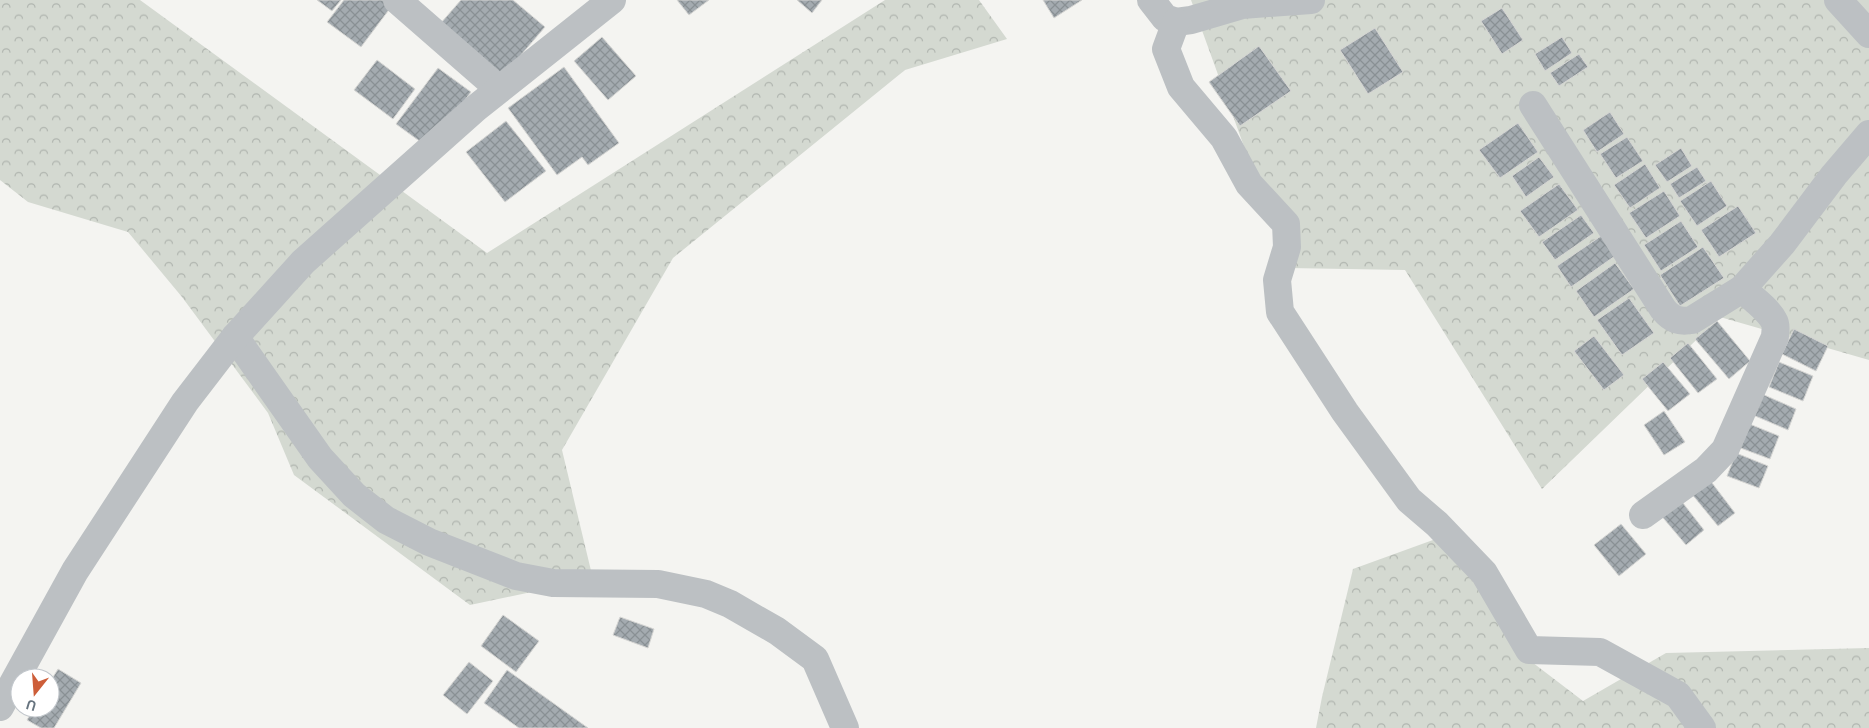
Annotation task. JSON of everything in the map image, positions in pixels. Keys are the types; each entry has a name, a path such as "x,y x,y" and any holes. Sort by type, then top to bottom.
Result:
{"street":[{"path":"397,0 499,89"},
{"path":"0,706 75,571 185,402 235,337 303,262 499,89 612,0"},
{"path":"1151,0 1166,18 1176,22 1191,20 1242,5 1311,0"},
{"path":"1838,0 1869,34"},
{"path":"1176,22 1166,49 1181,87 1224,138 1249,184 1286,224 1287,247 1277,280 1280,312 1345,412 1409,500 1437,524 1484,573 1529,650 1600,652 1678,695 1702,728"},
{"path":"1533,106 1658,301 1670,318 1677,321 1692,320 1742,289 1782,244 1834,174 1869,134"},
{"path":"1643,515 1706,470 1725,450 1775,337 1774,321 1742,289"},
{"path":"235,337 320,458 354,495 386,520 429,542 516,576 553,583 658,584 706,594 730,604 776,631 815,659 845,728"}],"green space":[{"path":"0,0 140,0 487,253 885,0 979,0 1007,39 905,70 673,258 562,450 593,579 470,605 294,475 268,413 182,297 128,232 28,202 0,180"},
{"path":"1191,0 1869,0 1869,360 1720,317 1542,489 1405,270 1288,268"},
{"path":"1455,532 1520,653 1583,701 1666,653 1869,648 1869,728 1316,728 1353,569"}],"building":[{"path":"317,0 341,0 332,11"},
{"path":"344,0 390,0 394,3 361,47 327,22"},
{"path":"461,0 513,0 545,27 502,77 440,24"},
{"path":"677,0 709,0 689,15"},
{"path":"797,0 822,0 812,13"},
{"path":"1043,0 1082,0 1054,18"},
{"path":"1502,8 1523,40 1502,54 1481,21"},
{"path":"1375,28 1403,72 1368,94 1340,50"},
{"path":"602,37 636,76 608,100 574,61"},
{"path":"1562,37 1572,53 1545,71 1535,54"},
{"path":"1259,46 1291,91 1240,126 1209,82"},
{"path":"1579,54 1588,67 1559,86 1550,73"},
{"path":"377,60 415,89 393,119 354,90"},
{"path":"564,67 619,143 588,165 582,157 557,175 508,108"},
{"path":"438,68 471,92 429,148 396,124"},
{"path":"1610,112 1624,134 1597,152 1583,130"},
{"path":"506,121 546,171 505,202 466,152"},
{"path":"1518,123 1538,152 1500,178 1479,150"},
{"path":"1627,137 1643,161 1616,178 1600,154"},
{"path":"1681,148 1692,166 1667,182 1655,165"},
{"path":"1539,157 1554,177 1526,197 1512,176"},
{"path":"1645,164 1660,188 1630,208 1614,185"},
{"path":"1697,167 1706,181 1679,198 1670,184"},
{"path":"1711,181 1727,206 1697,226 1680,201"},
{"path":"1559,184 1578,210 1539,237 1520,211"},
{"path":"1664,191 1680,216 1646,238 1629,213"},
{"path":"1738,206 1756,233 1719,257 1701,230"},
{"path":"1581,215 1594,233 1555,260 1542,242"},
{"path":"1681,221 1698,247 1661,271 1644,245"},
{"path":"1601,236 1615,256 1571,287 1557,266"},
{"path":"1703,247 1724,278 1680,306 1660,275"},
{"path":"1615,263 1634,289 1594,317 1576,291"},
{"path":"1629,298 1654,333 1622,355 1597,320"},
{"path":"1717,321 1750,361 1729,379 1695,339"},
{"path":"1794,329 1828,346 1816,371 1782,354"},
{"path":"1594,336 1624,375 1604,390 1574,351"},
{"path":"1688,343 1717,379 1698,393 1670,358"},
{"path":"1663,362 1690,394 1668,411 1642,379"},
{"path":"1779,362 1813,376 1803,401 1769,387"},
{"path":"1762,394 1796,409 1788,430 1753,415"},
{"path":"1664,411 1685,442 1664,455 1644,425"},
{"path":"1747,423 1779,436 1770,459 1738,447"},
{"path":"1736,453 1768,466 1759,488 1727,476"},
{"path":"1709,479 1735,513 1718,526 1691,493"},
{"path":"1679,498 1704,530 1686,545 1659,513"},
{"path":"1621,524 1646,554 1619,576 1594,545"},
{"path":"503,615 539,641 516,672 481,646"},
{"path":"620,617 654,629 648,648 613,635"},
{"path":"469,662 493,681 467,714 443,695"},
{"path":"60,670 81,683 60,718"},
{"path":"507,670 588,728 519,728 484,703"},
{"path":"28,718 60,718 54,728 41,728 27,720"}]}
